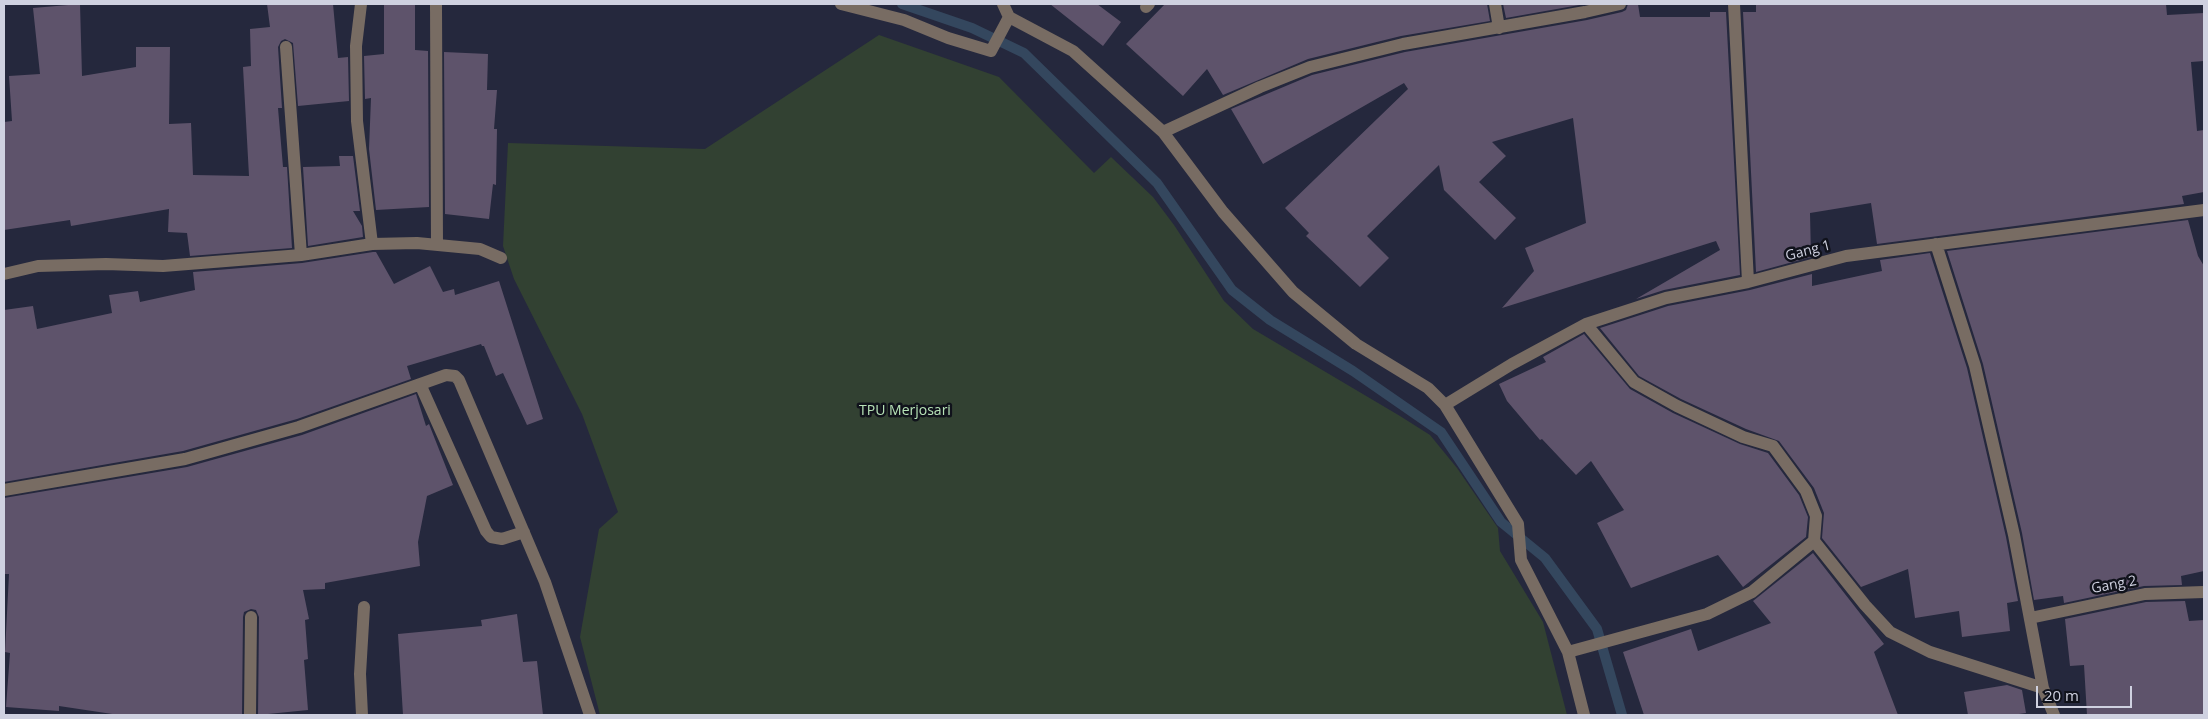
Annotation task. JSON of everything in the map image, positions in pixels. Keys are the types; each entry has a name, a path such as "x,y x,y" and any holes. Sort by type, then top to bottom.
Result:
{"street":[{"path":"361,4 356,46 357,121 372,244"},
{"path":"436,4 437,245"},
{"path":"841,4 904,20 948,38 991,51 1006,21 1004,4"},
{"path":"1496,4 1499,28"},
{"path":"1163,132 1260,87 1310,67 1403,44 1499,28 1620,4"},
{"path":"1734,4 1748,282"},
{"path":"1006,21 1073,51 1163,132 1223,212 1294,292 1356,344 1428,388 1445,405 1518,524 1520,560 1568,652 1584,715"},
{"path":"286,47 300,255"},
{"name":"Gang 1","path":"1445,405 1512,364 1586,324 1666,298 1748,282 1846,256 2204,210"},
{"path":"4,274 38,266 106,264 162,266 300,255 372,244 417,243 480,249 501,258"},
{"path":"1936,244 1975,366 2014,534 2043,688 2054,715"},
{"path":"1586,324 1634,382 1677,406 1743,437 1773,446 1806,491 1816,516 1814,541 1865,605 1890,632 1930,652 2043,688"},
{"path":"4,490 186,459 299,427 446,375 455,376 459,380 545,582 590,715"},
{"path":"420,384 486,531 491,537 502,538 524,532"},
{"path":"1568,652 1707,614 1752,592 1814,541"},
{"name":"Gang 2","path":"2030,618 2145,594 2204,592"},
{"path":"362,715 360,674 364,607"},
{"path":"250,715 251,617"}],"green space":[{"name":"TPU Merjosari","path":"879,35 999,77 1094,173 1111,157 1153,197 1174,225 1224,301 1253,329 1430,435 1457,468 1498,528 1500,551 1543,622 1567,715 600,715 580,637 599,529 618,512 582,414 514,279 503,246 508,143 705,149"}],"building":[{"path":"80,4 82,76 136,67 136,47 170,47 169,124 191,123 193,175 249,176 243,67 251,66 250,29 270,27 267,4 333,4 338,58 348,57 349,101 298,106 293,43 285,39 281,41 278,47 282,108 278,108 283,167 287,167 292,248 190,256 187,233 168,232 169,209 71,226 70,220 4,230 4,122 12,121 9,76 40,74 33,8"},
{"path":"384,4 415,4 415,50 428,51 429,207 376,210 369,149 371,98 365,99 364,56 384,54"},
{"path":"1050,4 1097,4 1121,22 1103,46"},
{"path":"1165,4 1487,4 1490,21 1401,36 1308,59 1223,95 1207,69 1183,96 1126,44"},
{"path":"1503,4 1585,4 1506,18"},
{"path":"1628,4 1638,4 1640,17 1710,17 1710,12 1726,12 1740,275 1664,290 1636,299 1720,250 1716,241 1502,308 1534,271 1525,248 1586,223 1573,118 1492,142 1506,156 1479,182 1516,218 1495,240 1444,190 1439,165 1367,236 1389,258 1360,287 1306,236 1309,233 1285,208 1408,89 1404,83 1263,164 1231,109 1312,75 1405,52 1587,20 1622,12 1626,10"},
{"path":"1756,4 2166,4 2167,15 2204,13 2204,61 2191,62 2197,131 2204,130 2204,192 2182,196 2184,204 1877,244 1871,203 1810,213 1811,257 1756,272 1743,12 1756,12"},
{"path":"444,52 488,54 487,90 497,90 494,129 497,129 496,185 493,184 489,219 445,214"},
{"path":"339,156 353,156 360,211 353,211 362,226 363,237 308,246 303,167 340,166"},
{"path":"2188,220 2198,256 2204,266 2204,571 2181,576 2182,585 2144,586 2064,603 2063,596 2034,600 2022,533 1983,364 1947,251"},
{"path":"376,252 394,284 430,266 443,292 454,289 455,295 499,281 543,419 527,425 503,373 496,376 484,346 481,344 407,366 411,379 297,419 183,451 4,482 4,310 33,306 37,329 112,313 109,295 138,291 140,302 195,290 193,272 302,263"},
{"path":"1930,253 1967,368 2006,537 2018,601 2007,603 2010,631 1962,637 1959,611 1915,618 1908,569 1861,587 1822,538 1824,513 1814,488 1779,441 1746,429 1681,399 1639,376 1600,328 1668,306 1750,290 1812,274 1812,286 1882,271 1880,260"},
{"path":"1584,334 1630,389 1673,413 1740,444 1768,453 1799,495 1808,517 1806,537 1743,587 1718,555 1631,588 1597,523 1624,510 1591,461 1576,475 1542,439 1540,440 1507,401 1499,384 1546,362 1543,357"},
{"path":"416,394 426,426 429,424 453,485 427,496 418,542 420,566 325,583 325,589 303,590 309,619 305,620 308,659 304,660 308,710 258,715 259,617 256,610 251,609 244,612 243,617 242,715 119,715 59,706 59,711 6,707 10,653 5,652 9,574 4,574 4,498 187,467 302,435"},
{"path":"1813,553 1884,644 1874,652 1898,715 1644,715 1623,652 1691,629 1698,651 1771,623 1753,601"},
{"path":"2185,601 2189,621 2204,620 2204,715 2087,715 2084,665 2070,666 2065,619 2146,602"},
{"path":"517,614 523,662 537,661 543,715 403,715 398,634 482,626 481,620"},
{"path":"2007,685 2022,690 2026,713 2012,715 1968,715 1964,692"}],"waterway":[{"path":"902,4 972,28 1024,53 1157,183 1232,290 1270,320 1353,371 1441,432 1501,522 1545,558 1597,629 1622,715"}]}
